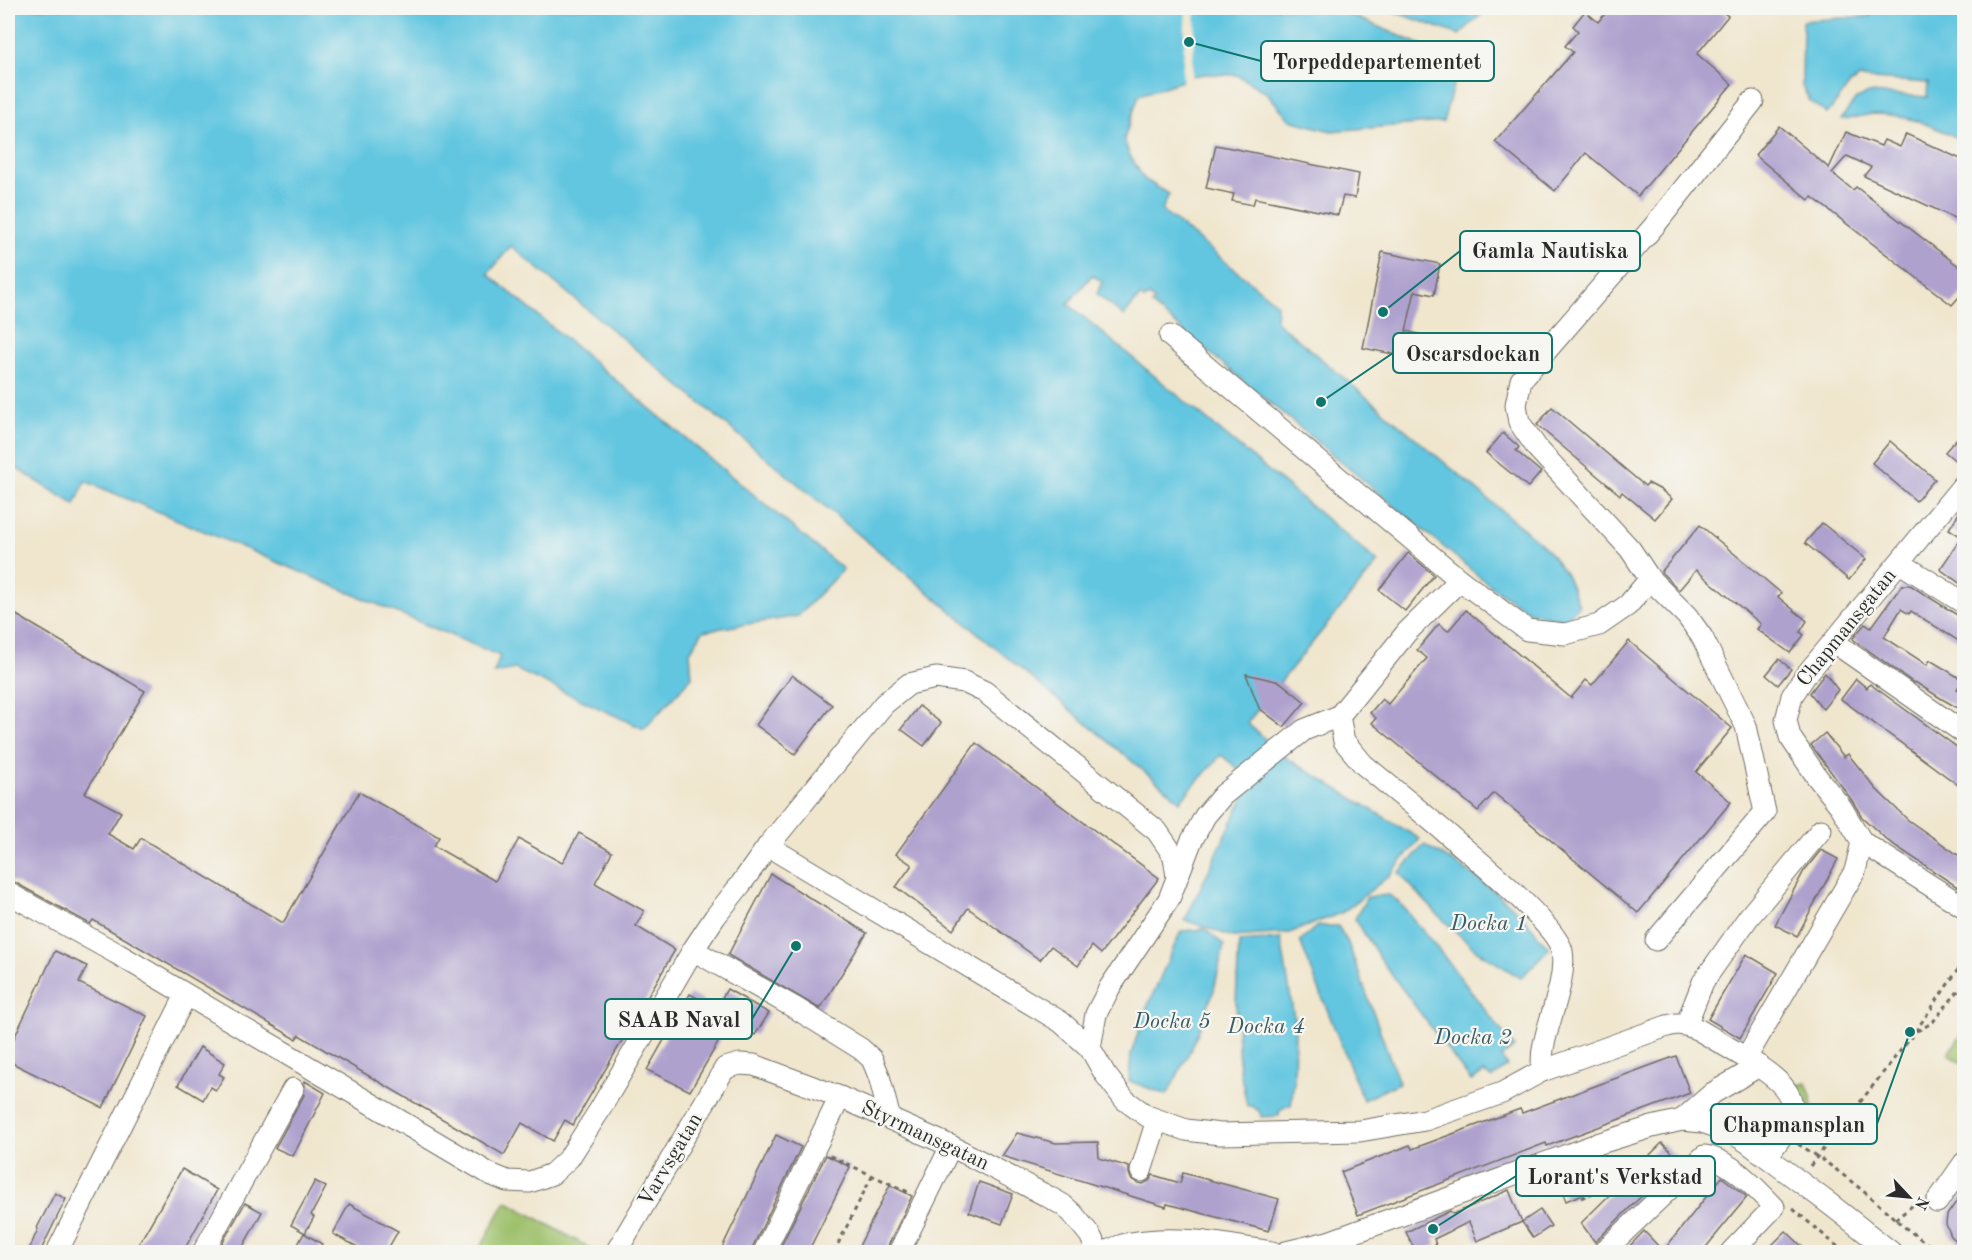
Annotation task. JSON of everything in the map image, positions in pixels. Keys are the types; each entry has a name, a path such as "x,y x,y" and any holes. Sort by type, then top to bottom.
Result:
{"street":[{"path":"1656,940 1765,813 1746,726 1702,637 1692,623 1650,579 1630,549 1537,448 1519,422 1516,405 1521,381 1648,233 1753,101"},
{"path":"1170,336 1460,580 1527,630 1565,634 1599,625 1628,604 1650,579"},
{"name":"Chapmansgatan","path":"1862,842 1841,807 1790,737 1786,720 1792,696 1805,676 1965,484"},
{"path":"1900,563 1965,603"},
{"path":"1090,1048 1096,1014 1110,987 1169,899 1191,842 1205,816 1223,795 1304,730 1339,716 1407,632 1460,580"},
{"path":"1834,643 1965,733"},
{"path":"8,893 116,953 490,1174 507,1181 530,1182 552,1174 569,1158 599,1112 693,950 768,846 884,704 909,684 936,678 964,682 985,692 1157,831 1174,856 1177,877"},
{"path":"1339,716 1344,741 1363,764 1514,892 1551,931 1562,948 1563,965 1542,1051 1542,1071"},
{"path":"1686,1025 1703,981 1748,918 1821,830"},
{"path":"1692,1121 1721,1102 1759,1066 1855,871 1862,842 1965,907"},
{"path":"768,846 1061,1022 1090,1048 1105,1074 1125,1100 1147,1116 1186,1130 1220,1134 1360,1131 1425,1120 1502,1093 1542,1071 1676,1024 1699,1030 1759,1066 1791,1096 1793,1110 1790,1122 1767,1156"},
{"path":"693,950 861,1048 872,1059 890,1119"},
{"path":"57,1252 186,995"},
{"name":"Styrmansgatan","path":"726,1068 740,1064 754,1065 840,1097 951,1146 1063,1205 1090,1236 1098,1252"},
{"path":"1692,1121 1713,1093 1759,1066"},
{"name":"Varvsgatan","path":"616,1252 726,1068"},
{"path":"203,1252 293,1089"},
{"path":"764,1252 840,1097"},
{"path":"1141,1171 1157,1120"},
{"path":"1286,1252 1328,1242 1597,1144 1652,1127 1692,1121 1729,1131 1767,1156 1891,1252"},
{"path":"899,1252 951,1146"},
{"path":"1603,1252 1704,1156 1716,1158 1758,1189 1774,1207 1731,1252"},
{"path":"1937,1202 1965,1163"},
{"path":"1104,1252 1129,1243 1151,1240 1194,1240 1272,1252"}],"path":[{"path":"1819,1156 1916,1032 1965,961"},
{"path":"1916,1032 1932,1023 1965,984"},
{"path":"1721,1102 1752,1116 1819,1156 1880,1205 1895,1220 1939,1252"},
{"path":"1581,1198 1616,1185 1597,1144"},
{"path":"815,1148 925,1199"},
{"path":"834,1252 872,1176"},
{"path":"1895,1220 1913,1205 1931,1199 1937,1202"}],"green space":[{"path":"1964,1032 1964,1066 1948,1053"},
{"path":"1806,1083 1811,1096 1811,1124 1818,1139 1816,1146 1808,1146 1795,1135 1800,1113 1794,1086"},
{"path":"506,1201 597,1252 492,1252 481,1246"}],"water":[{"path":"8,8 1351,8 1348,14 1460,61 1443,122 1331,131 1290,120 1267,93 1237,75 1205,74 1192,76 1139,95 1124,139 1129,154 1144,179 1169,194 1162,210 1277,304 1276,321 1545,547 1566,574 1579,605 1565,621 1530,612 1493,588 1152,305 1155,301 1149,296 1144,299 1140,296 1124,316 1097,294 1102,282 1092,275 1068,304 1378,562 1247,723 1288,759 1420,839 1389,876 1343,912 1289,933 1233,937 1185,920 1252,780 1221,755 1180,801 511,246 488,274 843,569 798,616 703,631 690,652 692,677 644,729 515,669 494,673 500,656 85,481 75,505 8,463"},
{"path":"1383,8 1488,8 1459,35"},
{"path":"1870,8 1964,8 1964,141 1931,126 1898,116 1874,114 1841,119 1856,99 1869,93 1927,97 1928,83 1860,78 1851,83 1827,114 1810,101 1802,86 1803,21 1870,16"},
{"name":"Docka 1","path":"1424,845 1488,886 1522,916 1549,948 1521,978 1477,951 1440,917 1399,873"},
{"name":"Docka 2","path":"1389,895 1400,903 1442,954 1514,1047 1501,1057 1507,1066 1492,1078 1484,1073 1471,1081 1383,963 1355,919 1367,897"},
{"path":"1317,926 1338,926 1348,943 1399,1083 1363,1100 1300,941"},
{"name":"Docka 5","path":"1205,929 1224,945 1214,990 1193,1045 1167,1095 1129,1081 1131,1054 1145,1012 1181,931"},
{"name":"Docka 4","path":"1281,939 1295,1024 1294,1081 1291,1106 1286,1106 1279,1112 1279,1116 1261,1117 1260,1112 1252,1106 1247,1106 1239,1065 1236,1003 1239,942"}],"pier":[{"path":"1186,8 1196,8 1192,79 1182,84"}],"building":[{"path":"1610,8 1717,8 1728,16 1697,54 1732,84 1638,196 1586,153 1555,191 1495,142 1573,52 1565,46 1578,31 1573,26 1585,11 1598,22"},
{"path":"1779,126 1829,168 1846,132 1881,146 1884,140 1900,147 1906,134 1965,161 1965,223 1864,176 1871,167 1847,156 1832,173 1853,190 1856,187 1965,271 1965,290 1952,305 1812,197 1809,200 1755,155"},
{"path":"1216,145 1359,174 1355,198 1343,196 1338,215 1255,198 1253,205 1232,201 1234,194 1206,188"},
{"path":"1382,252 1440,264 1434,295 1415,291 1406,331 1423,335 1418,359 1363,348"},
{"path":"1552,407 1645,486 1648,483 1672,499 1655,519 1622,492 1620,495 1537,425"},
{"path":"1965,429 1965,454 1958,463 1945,452"},
{"path":"1503,433 1519,447 1516,451 1541,472 1528,487 1486,453"},
{"path":"1890,441 1935,479 1916,501 1872,463"},
{"path":"1965,503 1965,587 1940,569 1962,537 1949,529"},
{"path":"1822,523 1866,559 1849,580 1805,543"},
{"path":"1700,525 1781,593 1778,597 1807,621 1800,632 1804,635 1790,653 1757,629 1761,624 1696,570 1679,590 1661,572"},
{"path":"1408,553 1434,575 1405,611 1379,590"},
{"path":"1902,585 1910,585 1965,620 1965,645 1911,611 1909,614 1901,609 1884,637 1927,665 1930,660 1963,680 1957,689 1965,693 1965,712 1914,683 1853,638 1865,624 1871,628"},
{"path":"8,610 145,691 85,793 121,812 108,834 134,849 141,838 283,923 359,792 439,837 434,846 495,881 519,839 562,863 579,833 612,852 595,883 644,911 636,926 675,950 573,1125 565,1120 553,1141 522,1123 504,1155 299,1035 296,1039 93,920 90,924 8,880"},
{"path":"1466,610 1571,698 1586,680 1592,685 1629,641 1732,728 1696,772 1731,802 1638,913 1494,793 1478,811 1372,723 1376,718 1370,713 1382,699 1388,704 1427,658 1417,650 1439,624 1448,631"},
{"path":"1779,659 1791,669 1778,685 1766,675"},
{"path":"1825,673 1838,690 1823,709 1810,693"},
{"path":"1246,674 1280,682 1305,702 1284,727 1259,708"},
{"path":"792,675 832,705 795,754 756,725"},
{"path":"1856,679 1867,688 1870,684 1965,753 1965,790 1841,699"},
{"path":"919,706 941,723 924,746 901,729"},
{"path":"1825,733 1844,757 1848,754 1876,789 1908,820 1965,860 1965,892 1888,841 1862,817 1811,745"},
{"path":"976,743 1159,878 1101,954 1092,946 1078,966 1051,946 1040,960 968,908 953,930 896,887 912,865 896,854"},
{"path":"1821,850 1838,859 1797,936 1775,925 1804,871"},
{"path":"771,874 867,933 820,1009 728,955"},
{"path":"55,951 87,966 79,983 147,1016 103,1108 8,1061 8,1051"},
{"path":"1746,954 1778,973 1740,1038 1708,1019"},
{"path":"727,989 769,1013 755,1035 730,1022 690,1091 647,1070 690,994 716,1008"},
{"path":"200,1047 225,1063 219,1074 224,1077 216,1090 210,1087 203,1100 178,1085"},
{"path":"1676,1056 1690,1093 1547,1146 1546,1143 1358,1215 1341,1172 1410,1145 1412,1149 1520,1109 1522,1113"},
{"path":"305,1081 325,1093 293,1156 275,1148 304,1095"},
{"path":"1017,1133 1056,1143 1098,1142 1099,1158 1129,1167 1131,1179 1138,1183 1143,1184 1149,1181 1153,1175 1180,1183 1183,1173 1279,1199 1269,1231 1167,1204 1166,1207 1002,1156"},
{"path":"776,1135 801,1147 751,1252 720,1252"},
{"path":"1662,1143 1679,1159 1595,1242 1581,1223"},
{"path":"826,1155 850,1167 808,1252 778,1252"},
{"path":"1600,1157 1611,1182 1566,1201 1555,1176"},
{"path":"182,1169 217,1190 183,1252 134,1252"},
{"path":"1722,1177 1747,1197 1702,1252 1624,1252 1644,1231 1663,1251"},
{"path":"315,1181 326,1187 311,1215 314,1217 305,1233 291,1225"},
{"path":"979,1182 1013,1194 1002,1224 969,1212"},
{"path":"890,1185 912,1196 886,1252 856,1252"},
{"path":"1965,1189 1965,1248 1951,1236 1946,1224 1947,1215"},
{"path":"1509,1190 1522,1222 1477,1241 1469,1222 1434,1239 1436,1245 1416,1252 1406,1232 1450,1211 1453,1214"},
{"path":"55,1193 66,1199 40,1252 28,1252 37,1228"},
{"path":"245,1203 262,1212 240,1252 217,1252"},
{"path":"349,1204 398,1231 386,1252 367,1252 333,1234"},
{"path":"1540,1210 1551,1226 1533,1238 1522,1222"},
{"path":"1786,1231 1808,1252 1765,1252"},
{"path":"304,1233 322,1244 317,1252 294,1252"}],"place":[{"name":"Torpeddepartementet","path":"1189,42"},
{"name":"Gamla Nautiska","path":"1383,312"},
{"name":"Oscarsdockan","path":"1321,402"},
{"name":"SAAB Naval","path":"796,946"},
{"name":"Chapmansplan","path":"1910,1032"},
{"name":"Lorant's Verkstad","path":"1433,1229"}]}
